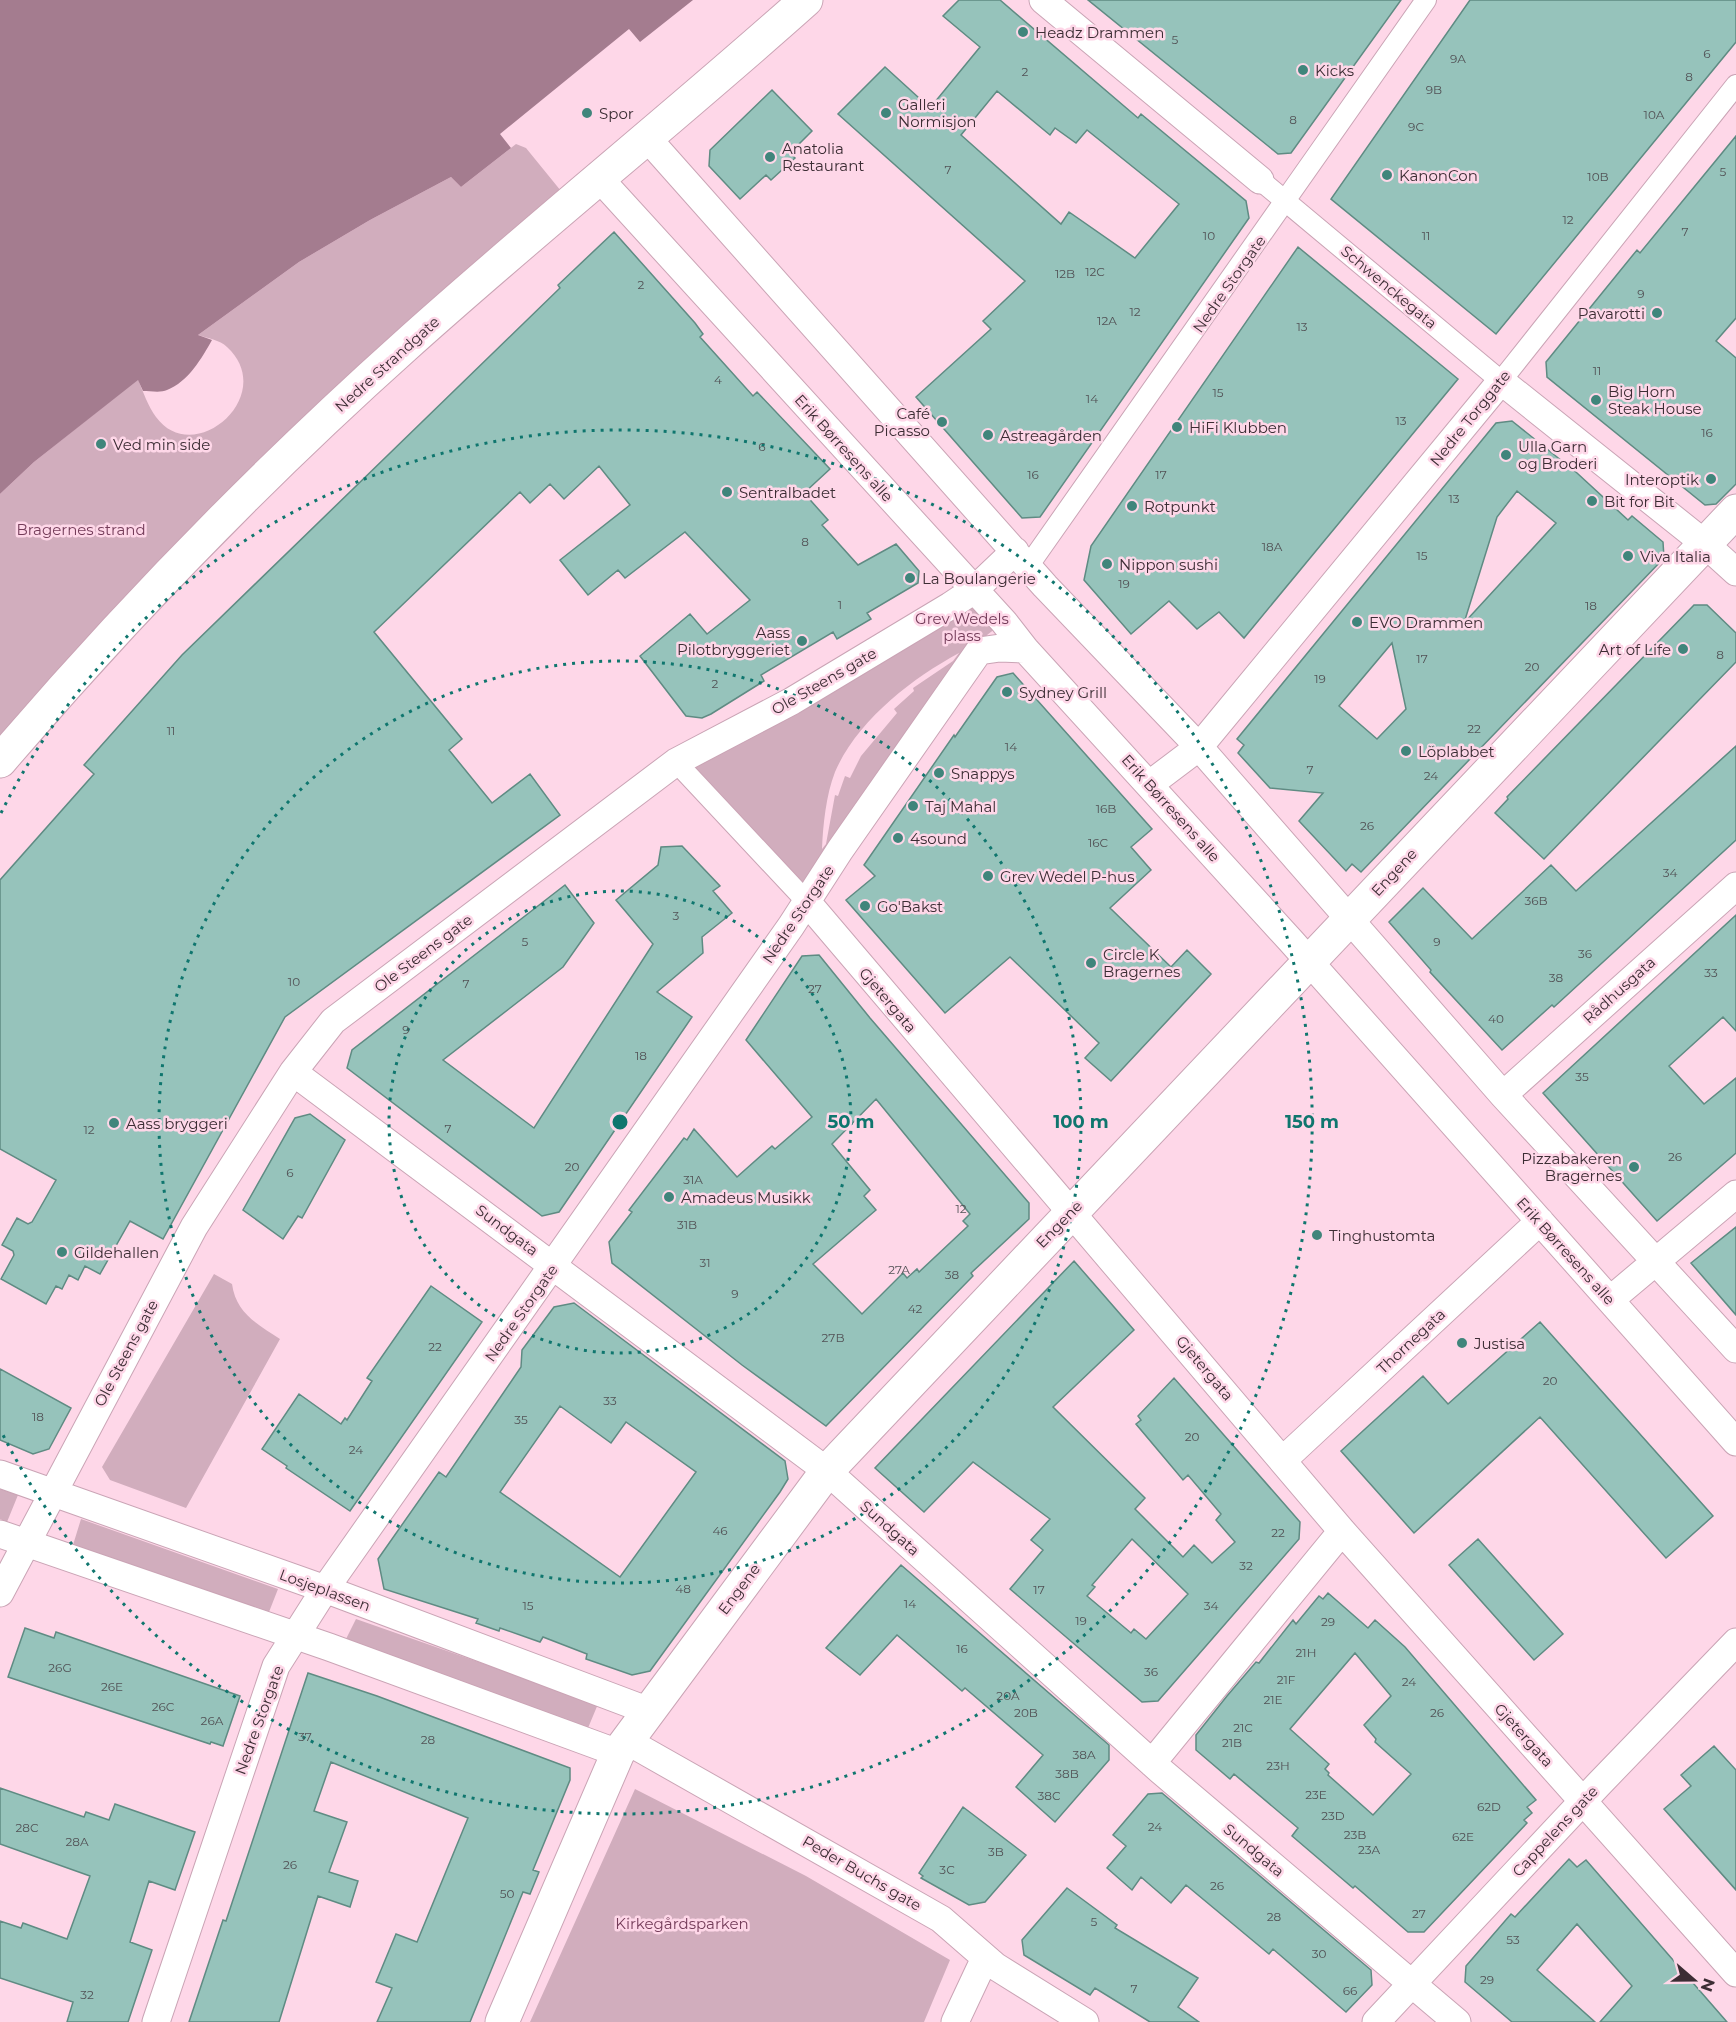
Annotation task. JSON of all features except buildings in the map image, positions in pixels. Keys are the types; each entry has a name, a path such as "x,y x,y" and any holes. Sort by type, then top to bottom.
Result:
{"street":[{"name":"Nedre Strandgate","path":"0,761 142,603 304,441 404,347 648,139 806,0"},
{"name":"Schwenckegata","path":"1043,0 1501,381 1704,543 1736,572"},
{"name":"Nedre Storgate","path":"1022,558 1286,202 1426,0"},
{"name":"Nedre Torggate","path":"1150,784 1199,747 1501,381 1736,86"},
{"path":"648,139 1022,558 1199,747 1503,1095 1736,1349"},
{"name":"Erik Børresens alle","path":"600,179 1004,621 1026,649 1310,961 1736,1442"},
{"name":"Engene","path":"502,2022 623,1747 827,1471 1736,511"},
{"name":"Ole Steens gate","path":"0,1593 194,1227 293,1072 333,1021 676,762 792,701 974,590 1022,558"},
{"name":"Nedre Storgate","path":"156,2022 276,1666 325,1589 555,1265 979,651 1000,648 1026,649"},
{"name":"Gjetergata","path":"676,762 807,902 1342,1531 1736,1973"},
{"name":"Rådhusgata","path":"1503,1095 1736,886"},
{"name":"Sundgata","path":"293,1072 555,1265 827,1471 1152,1763 1457,2022"},
{"path":"1610,1300 1736,1194"},
{"name":"Thornegata","path":"1283,1460 1540,1221"},
{"name":"Losjeplassen","path":"0,1474 325,1589 649,1711"},
{"path":"1152,1763 1342,1531"},
{"path":"0,1534 623,1747"},
{"name":"Cappelens gate","path":"1376,2022 1736,1642"},
{"name":"Peder Buchs gate","path":"623,1747 941,1919 985,1958 1085,2022"},
{"path":"955,2022 985,1958"}],"green space":[{"name":"Bragernes strand","path":"516,144 526,148 561,191 0,737 0,494 34,462 138,379 153,413 172,431 190,435 209,430 225,420 237,404 243,386 240,366 227,347 198,335 299,262 370,220 451,177 461,187"},
{"name":"Grev Wedels plass","path":"974,590 1004,622 987,635 979,651 807,902 676,762","holes":["959,653 953,661 913,688 914,691 894,709 897,713 861,756 850,778 845,776 838,796 835,795 826,844 822,849 829,790 845,753 871,719 887,703 922,675"]},
{"path":"214,1274 232,1284 238,1303 249,1317 280,1339 186,1508 110,1480 102,1467"},
{"path":"0,1489 18,1495 7,1522 0,1519"},
{"path":"81,1519 278,1589 269,1612 73,1545"},
{"path":"356,1619 598,1704 588,1728 345,1641"},
{"name":"Kirkegårdsparken","path":"635,1789 806,1876 950,1960 924,2022 530,2022"}],"shaded area":[{"path":"0,0 693,0 640,42 629,29 500,134 511,148 461,187 451,177 370,220 299,262 198,335 212,340 199,362 175,386 162,391 143,391 138,380 34,462 0,494"}],"place":[{"name":"Headz Drammen","path":"1023,32"},
{"name":"Kicks","path":"1303,70"},
{"name":"Spor","path":"587,113"},
{"name":"Galleri Normisjon","path":"886,113"},
{"name":"Anatolia Restaurant","path":"770,157"},
{"name":"KanonCon","path":"1387,175"},
{"name":"Pavarotti","path":"1657,313"},
{"name":"Big Horn Steak House","path":"1596,400"},
{"name":"Café Picasso","path":"942,422"},
{"name":"HiFi Klubben","path":"1177,427"},
{"name":"Astreagården","path":"988,435"},
{"name":"Ved min side","path":"101,444"},
{"name":"Ulla Garn og Broderi","path":"1506,455"},
{"name":"Interoptik","path":"1711,479"},
{"name":"Sentralbadet","path":"727,492"},
{"name":"Bit for Bit","path":"1592,501"},
{"name":"Rotpunkt","path":"1132,506"},
{"name":"Viva Italia","path":"1628,556"},
{"name":"Nippon sushi","path":"1107,564"},
{"name":"La Boulangerie","path":"910,578"},
{"name":"EVO Drammen","path":"1357,622"},
{"name":"Aass Pilotbryggeriet","path":"802,641"},
{"name":"Art of Life","path":"1683,649"},
{"name":"Sydney Grill","path":"1007,692"},
{"name":"Löplabbet","path":"1406,751"},
{"name":"Snappys","path":"939,773"},
{"name":"Taj Mahal","path":"913,806"},
{"name":"4sound","path":"898,838"},
{"name":"Grev Wedel P-hus","path":"988,876"},
{"name":"Go'Bakst","path":"865,906"},
{"name":"Circle K Bragernes","path":"1091,963"},
{"name":"Aass bryggeri","path":"114,1123"},
{"name":"Pizzabakeren Bragernes","path":"1634,1167"},
{"name":"Amadeus Musikk","path":"669,1197"},
{"name":"Tinghustomta","path":"1317,1235"},
{"name":"Gildehallen","path":"62,1252"},
{"name":"Justisa","path":"1462,1343"}]}
